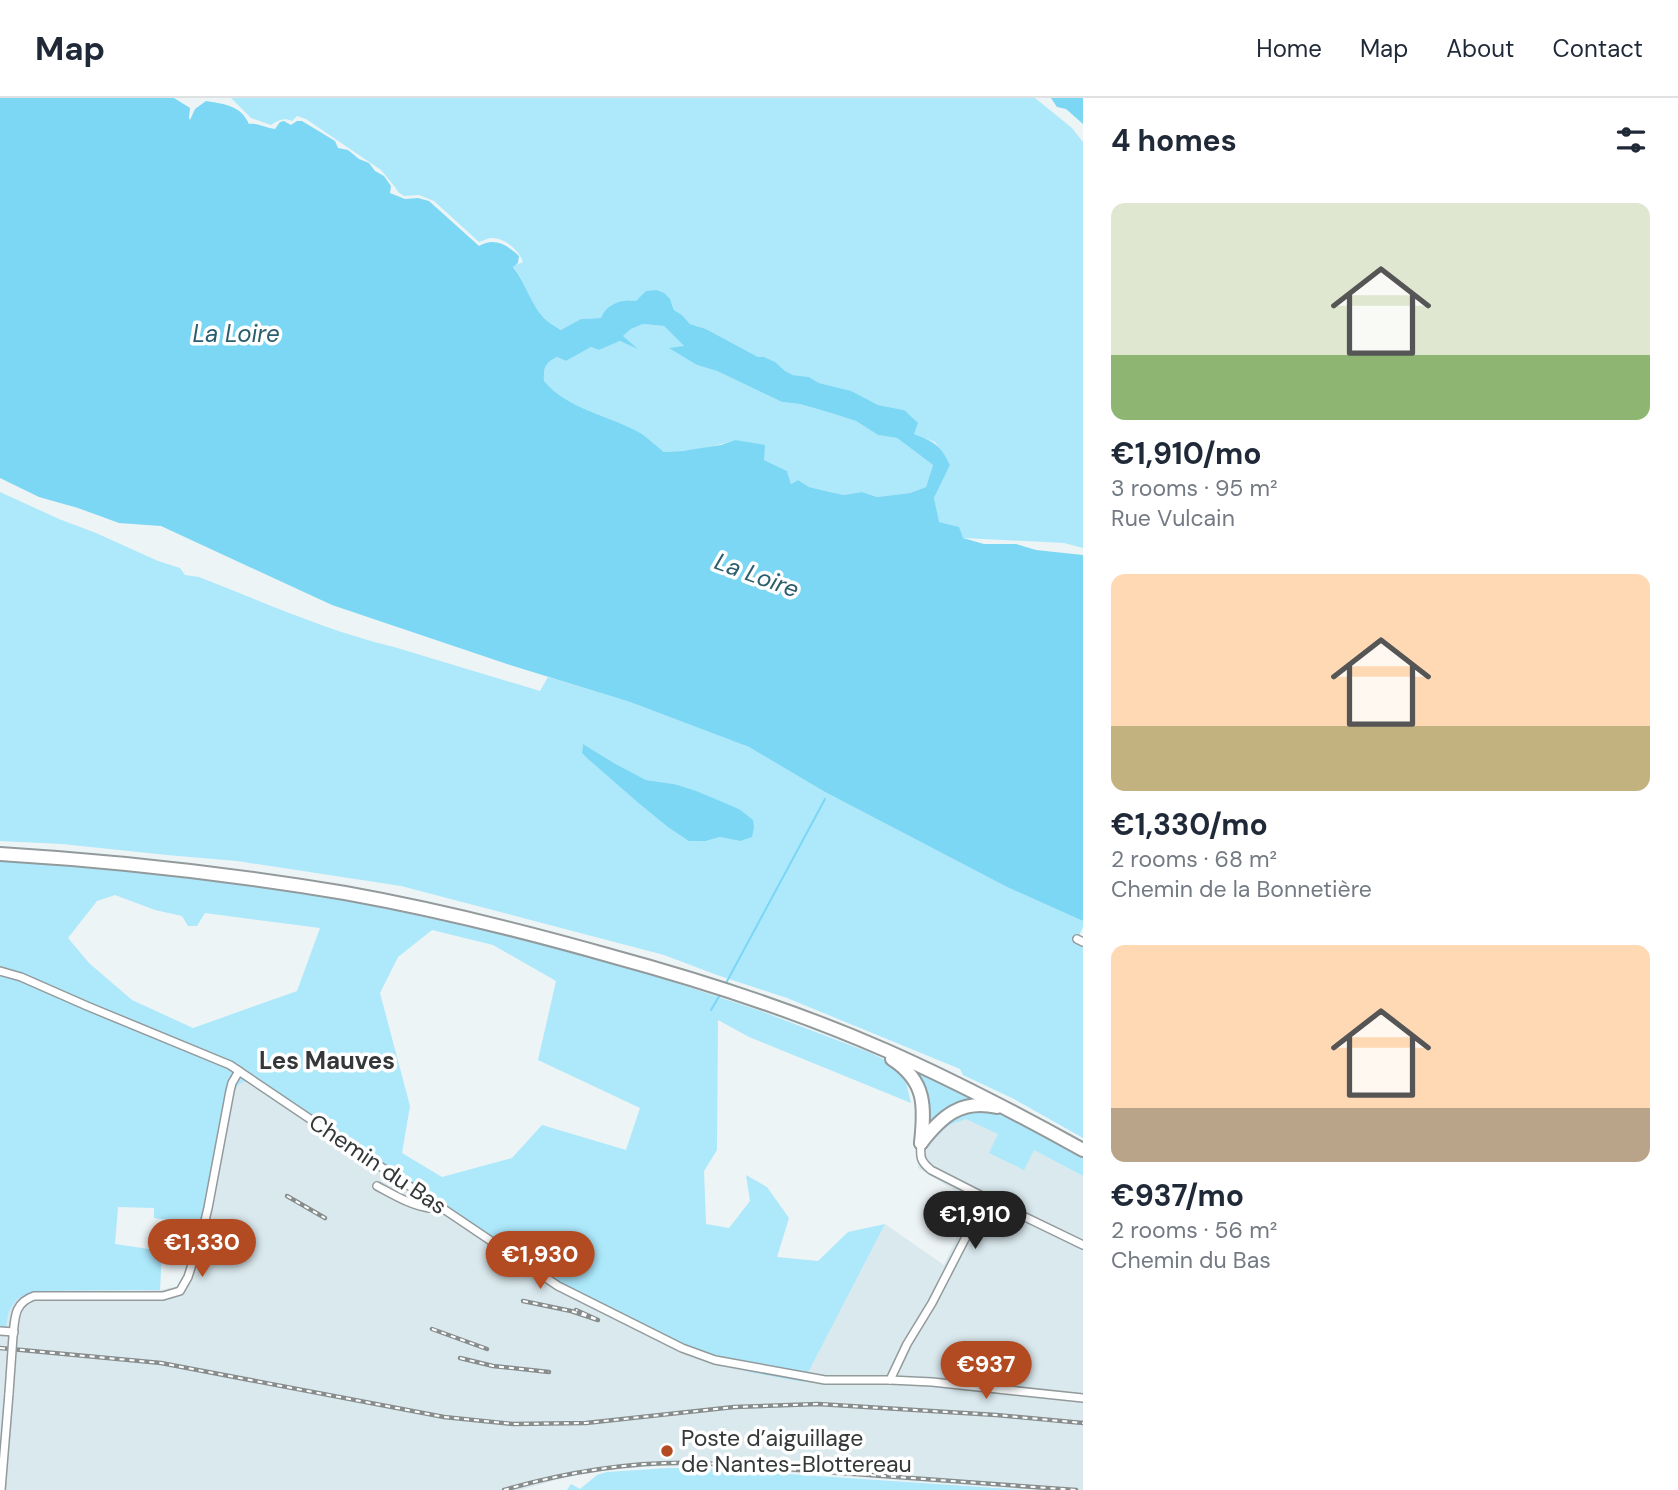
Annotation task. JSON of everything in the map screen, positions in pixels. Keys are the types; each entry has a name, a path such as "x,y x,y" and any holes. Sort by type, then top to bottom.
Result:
{"main road":[{"path":"0,847 115,856 270,874 418,901 584,941 725,983 844,1026 981,1087 1083,1142"},
{"path":"0,854 192,870 281,883 392,902 562,942 712,986 841,1032 998,1103 1083,1152"},
{"path":"783,1011 875,1050 908,1072 918,1086 923,1102 921,1143"},
{"path":"921,1143 946,1116 962,1107 980,1105 1007,1112 1083,1152"}],"street":[{"name":"Chemin du Bas","path":"0,971 21,977 209,1055 239,1071 558,1286 682,1348 715,1360 825,1380 890,1380 976,1385 1083,1398"},
{"path":"1,1490 14,1334 20,1304 34,1296 163,1296 176,1293 184,1286 202,1233 226,1107 232,1083 239,1071"},
{"path":"921,1143 920,1156 931,1170 1083,1245"},
{"path":"377,1186 426,1208 431,1207 434,1202"},
{"path":"890,1380 986,1198"},
{"path":"0,1331 14,1334"}],"shaded area":[{"path":"231,98 1035,98 1072,128 1083,142 1083,548 1064,543 963,538 958,527 938,522 934,498 950,465 935,442 914,434 904,410 878,405 846,390 819,383 809,377 793,375 764,357 758,357 706,329 690,324 674,310 668,298 657,290 636,301 630,300 601,318 581,319 562,330 545,319 535,305 513,266 523,262 510,245 496,238 479,242 434,201 419,195 404,196 381,170 306,119 297,116 292,121 286,119 271,125 251,118"},
{"path":"643,324 664,326 685,347 671,348 697,365 717,371 782,402 831,413 856,421 878,435 897,438 933,465 926,487 910,493 877,497 862,492 844,495 830,492 809,487 798,480 791,484 787,471 764,460 735,440 700,449 664,452 630,427 565,399 544,381 546,366 557,357 566,361 591,347 599,350 620,341 635,347 623,336"},
{"path":"0,492 158,561 180,568 185,575 199,577 344,633 540,691 548,677 630,702 749,747 825,792 1007,887 1083,921 1076,942 1083,947 1083,1138 1014,1099 963,1075 960,1069 787,998 664,955 401,886 237,861 62,844 0,841","holes":["583,744 646,780 674,784 739,809 740,841 720,837 706,841 635,800 582,753"]},
{"path":"0,858 134,868 310,892 549,944 758,1010 871,1053 893,1064 906,1082 911,1103 749,1037 718,1020 717,1150 704,1171 706,1224 729,1228 750,1201 746,1175 767,1187 789,1218 777,1257 818,1261 848,1232 885,1224 803,1382 701,1360 571,1297 251,1082 241,1083 234,1090 220,1165 212,1166 200,1224 154,1218 154,1208 118,1207 115,1244 162,1251 160,1290 36,1291 17,1299 9,1311 4,1337 0,1336","holes":["115,895 155,910 182,916 188,926 197,926 205,913 320,928 297,991 193,1028 132,1000 89,963 68,938 97,901","432,930 493,945 556,981 538,1060 640,1108 626,1150 542,1125 512,1158 442,1177 402,1153 410,1106 380,993 398,957"]},
{"path":"909,1065 983,1100 965,1103 926,1134"},
{"path":"246,1081 571,1297 718,1365 802,1382 885,1224 944,1265 971,1206 964,1196 918,1168 916,1141 959,1110 1083,1176 1083,1490 1036,1490 727,1468 658,1466 571,1476 520,1490 0,1490 0,1336 4,1336 9,1311 17,1298 36,1291 134,1291 179,1286 198,1234 212,1165 225,1142 234,1090 239,1083"},
{"path":"959,1110 997,1111 1083,1156 1083,1176 1034,1150 1024,1170 989,1153 998,1134 966,1119 949,1125 932,1140"},
{"path":"667,1468 1026,1490 567,1490 571,1484 580,1489 597,1475 607,1472"}],"water":[{"name":"La Loire","path":"0,98 174,98 190,108 190,120 195,109 206,101 236,109 249,124 275,129 280,122 291,125 302,121 335,141 338,148 348,150 369,163 391,186 390,193 405,199 429,201 479,246 496,242 519,256 518,263 513,267 545,319 561,330 581,319 601,318 611,306 625,301 636,301 646,291 657,290 664,293 670,299 674,310 690,324 706,329 758,357 775,362 793,375 809,377 819,383 851,391 878,405 904,410 918,423 914,434 936,445 950,465 934,498 939,522 959,527 963,538 984,544 1016,544 1036,550 1083,555 1083,921 1007,887 825,792 749,747 630,702 332,605 161,526 119,523 39,497 0,478","holes":["643,324 664,326 684,346 669,348 697,365 717,371 782,402 831,413 856,421 878,435 897,438 933,465 926,487 910,493 877,497 862,492 844,495 830,492 809,487 798,480 791,484 787,471 764,460 765,445 735,440 721,445 664,452 630,427 565,399 544,381 546,366 557,357 566,361 591,347 599,350 620,341 638,349 623,336"]},
{"path":"1051,98 1083,98 1083,124 1066,109 1057,107"},
{"path":"583,744 646,780 674,784 739,809 753,820 752,837 740,841 720,837 706,841 689,841 668,827 587,758 582,753"}],"waterway":[{"path":"725,985 825,799"},
{"path":"711,1010 721,993"}],"railway":[{"path":"287,1196 325,1218"},
{"path":"523,1301 598,1320 576,1310"},
{"path":"432,1329 487,1349"},
{"path":"0,1348 161,1363 444,1417 513,1424 586,1423 734,1407 818,1404 1083,1423"},
{"path":"460,1358 493,1366 549,1372"},
{"path":"504,1490 583,1472 663,1463 718,1464 1076,1490"}],"place":[{"name":"Poste d’aiguillage de Nantes-Blottereau","path":"667,1451"}],"district":[{"name":"Les Mauves","path":"327,1060"}]}
